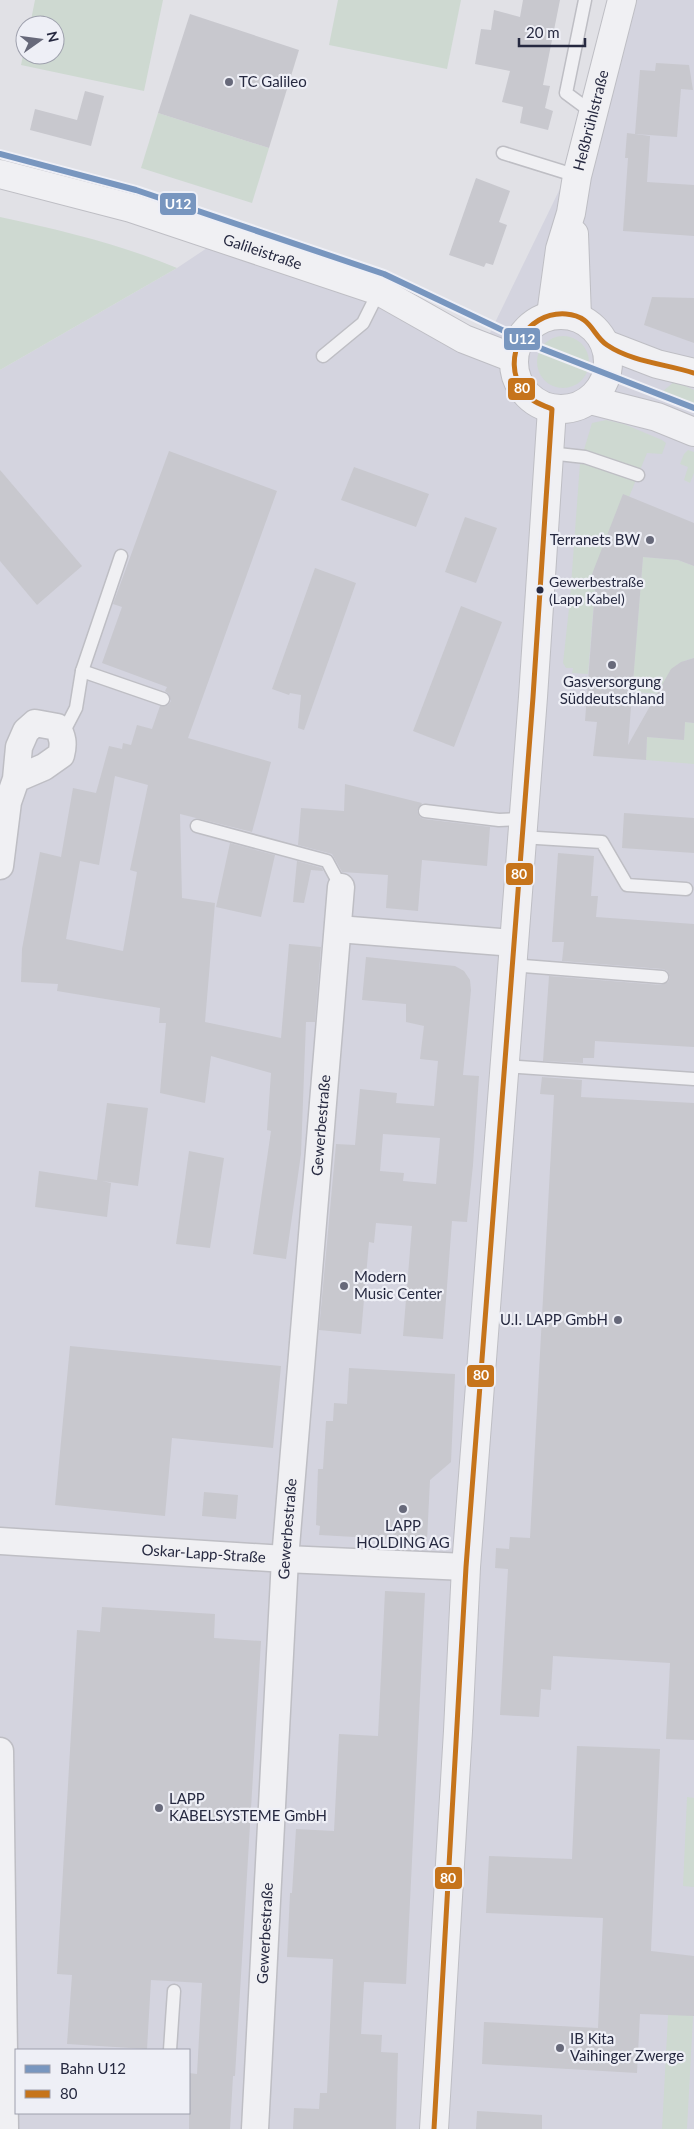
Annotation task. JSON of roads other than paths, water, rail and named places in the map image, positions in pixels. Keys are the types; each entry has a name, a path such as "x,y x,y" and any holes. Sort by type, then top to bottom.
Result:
{"street":[{"name":"Heßbrühlstraße","path":"551,315 560,249 571,213 577,176 622,0"},
{"name":"Galileistraße","path":"0,174 131,208 379,290 464,339 513,358"},
{"name":"Heßbrühlstraße","path":"571,213 576,252 577,317"},
{"path":"564,314 577,317 594,328 605,344 608,365 607,375 600,389 590,400 572,408 552,409 536,403 523,391 515,375 513,358 525,330 538,320 551,315 564,314"},
{"path":"605,344 656,364 694,373"},
{"path":"590,400 656,417 694,432"},
{"path":"434,2129 466,1567 552,409"},
{"path":"0,866 8,802 16,779 19,747 26,731 35,723 43,723 57,728 62,736 64,745 61,754 44,767 16,779"},
{"name":"Gewerbestraße","path":"255,2129 285,1559 341,886"},
{"path":"338,929 512,954"},
{"name":"Oskar-Lapp-Straße","path":"0,1540 285,1559 466,1567"},
{"path":"0,1751 10,2056 4,2129"}],"lane":[{"path":"586,0 566,93 593,113"},
{"path":"503,153 577,176"},
{"path":"323,356 363,323 379,290"},
{"path":"549,453 585,456 638,475"},
{"path":"62,736 76,708 82,671 121,556"},
{"path":"82,671 162,699"},
{"path":"425,811 499,820 521,828 602,842 627,885 686,889"},
{"path":"196,826 327,861 341,886"},
{"path":"512,954 662,977"},
{"path":"504,1066 694,1078"},
{"path":"170,2049 174,1991"}],"rail line":[{"name":"U12","path":"0,154 136,190 384,274 540,348 694,408"}],"place":[{"name":"TC Galileo","path":"229,82"},
{"name":"Terranets BW","path":"650,540"},
{"name":"Gewerbestraße (Lapp Kabel)","path":"540,590"},
{"name":"Gasversorgung Süddeutschland","path":"612,665"},
{"name":"Modern Music Center","path":"344,1286"},
{"name":"U.I. LAPP GmbH","path":"618,1320"},
{"name":"LAPP HOLDING AG","path":"403,1509"},
{"name":"LAPP KABELSYSTEME GmbH","path":"159,1808"},
{"name":"IB Kita Vaihinger Zwerge","path":"560,2048"}]}
